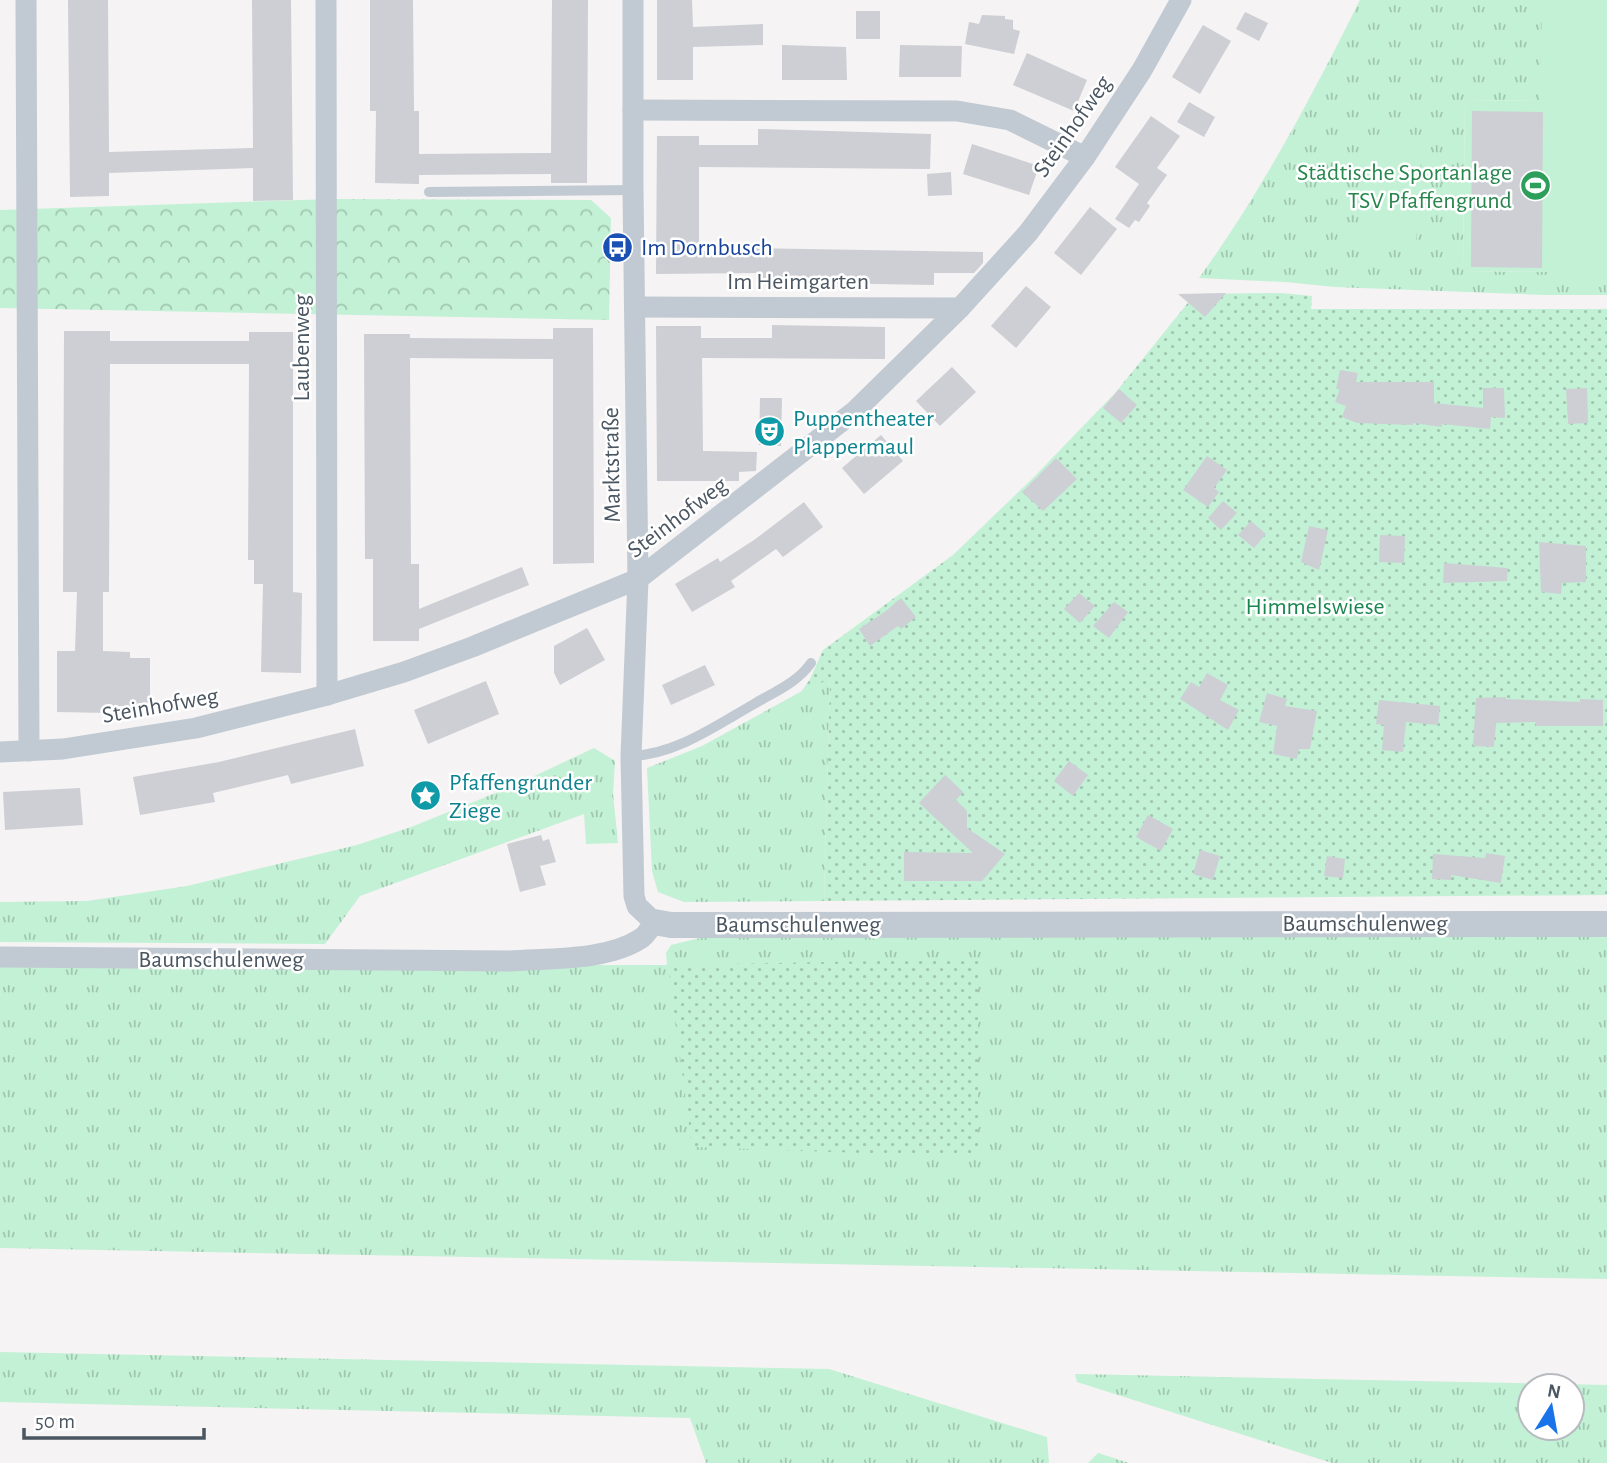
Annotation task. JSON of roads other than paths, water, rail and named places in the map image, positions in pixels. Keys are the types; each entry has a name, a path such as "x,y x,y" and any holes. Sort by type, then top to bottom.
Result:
{"street":[{"path":"26,0 29,751"},
{"name":"Laubenweg","path":"326,0 327,695"},
{"name":"Marktstraße","path":"633,0 638,579 631,756 634,896 637,906 654,922"},
{"name":"Steinhofweg","path":"0,752 63,749 196,728 327,695 404,672 472,647 638,579 855,411 960,308 1028,233 1085,157 1142,70 1181,0"},
{"path":"633,110 957,111 1010,120 1085,157"},
{"name":"Im Heimgarten","path":"635,307 960,308"},
{"name":"Baumschulenweg","path":"0,957 510,961 586,956 615,949 642,939 654,922 671,925 1607,923"}],"lane":[{"path":"429,192 633,190"},
{"path":"631,756 645,756 699,735 796,679 811,663"}],"place":[{"name":"Städtische Sportanlage TSV Pfaffengrund","path":"1535,186"},
{"name":"Im Dornbusch","path":"618,247"},
{"name":"Puppentheater Plappermaul","path":"770,432"},
{"name":"Pfaffengrunder Ziege","path":"426,796"}],"park label":[{"name":"Himmelswiese","path":"1315,606"}]}
